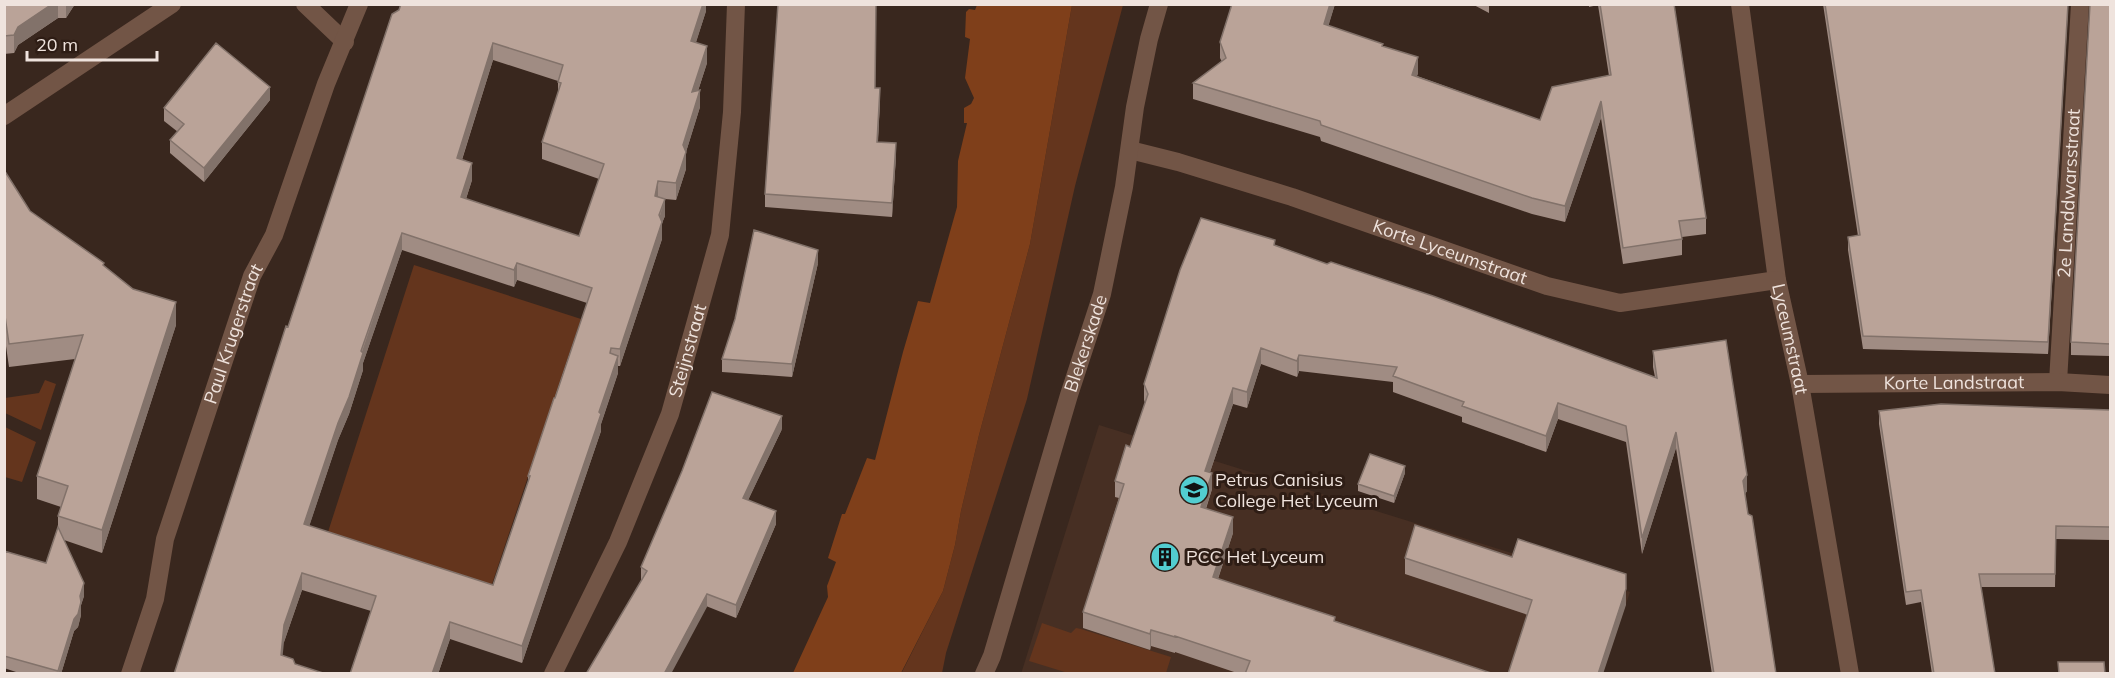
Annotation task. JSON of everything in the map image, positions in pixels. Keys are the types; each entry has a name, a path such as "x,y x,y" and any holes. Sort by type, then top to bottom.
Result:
{"street":[{"path":"4,116 172,4"},
{"path":"305,4 317,18 345,42"},
{"name":"Paul Krugerstraat","path":"130,674 154,599 165,539 252,276 274,235 326,84 359,4"},
{"name":"Steijnstraat","path":"553,674 618,542 670,414 720,235 732,112 736,4"},
{"name":"Blekerskade","path":"984,674 992,656 1069,395 1102,294 1130,150 1135,107 1159,4"},
{"name":"Lyceumstraat","path":"1740,4 1777,280 1800,384 1850,674"},
{"name":"2e Landdwarsstraat","path":"2058,382 2080,4"},
{"name":"Korte Lyceumstraat","path":"1130,150 1178,162 1292,197 1547,286 1620,303 1777,280"},
{"name":"Korte Landstraat","path":"1800,384 2058,382 2110,385"}],"shaded area":[{"path":"977,5 1072,5 1030,244 979,435 943,591 901,673 793,673 828,597 827,586 836,562 828,558 842,514 845,514 867,458 875,460 918,301 930,303 957,207 958,161 967,123 964,123 964,108 971,104 974,98 965,78 970,39 965,37 966,12 969,9 975,10"},
{"path":"1072,5 1123,5 1075,186 1027,399 946,653 942,673 901,674 943,591 955,545 979,435 1030,244"},
{"path":"414,265 581,319 491,587 328,532"},
{"path":"45,380 56,384 41,430 5,413 5,398 39,393"},
{"name":"Petrus Canisius College Het Lyceum","path":"1099,425 1630,592 1603,673 1021,674"},
{"path":"5,427 36,442 22,482 5,477"},
{"path":"1042,623 1071,633 1076,628 1081,629 1171,657 1166,673 1068,673 1029,661"}],"building":[{"path":"4,4 52,4 18,27 14,35 4,36"},
{"path":"401,4 703,4 691,41 707,46 692,92 700,90 683,145 686,152 676,183 658,181 655,196 665,199 659,215 662,222 620,349 611,348 610,353 618,356 599,412 601,414 522,646 450,622 432,674 350,674 376,596 302,573 284,625 281,655 293,659 295,664 326,674 174,674 286,326 288,327 392,14 399,10","holes":["493,43 563,65 558,82 561,83 542,142 604,164 579,236 461,197 472,163 457,158","402,233 514,270 517,263 592,288 493,585 304,524 349,397 363,353 361,351"]},
{"path":"778,4 876,4 875,88 880,88 877,142 896,143 892,203 765,194"},
{"path":"1232,4 1330,4 1324,24 1418,57 1412,75 1540,120 1552,87 1611,75 1600,4 1674,4 1706,218 1679,221 1682,239 1623,248 1601,101 1565,206 1532,198 1321,125 1320,121 1193,83 1226,58 1220,42"},
{"path":"1825,4 2068,4 2048,342 1863,336 1848,237 1860,235"},
{"path":"2090,4 2110,4 2110,344 2071,342"},
{"path":"216,43 270,87 204,168 170,140 184,124 164,108"},
{"path":"6,173 30,211 104,263 103,265 133,289 176,302 102,530 58,516 68,486 37,476 83,335 9,344 4,309 4,174"},
{"path":"1201,218 1275,240 1274,245 1327,264 1331,262 1433,296 1657,378 1653,351 1726,340 1747,475 1743,481 1748,514 1752,516 1776,674 1714,674 1676,432 1642,538 1626,426 1558,403 1546,436 1462,406 1464,402 1393,376 1397,367 1299,355 1297,361 1261,348 1247,392 1233,388 1205,471 1212,473 1201,507 1233,517 1213,577 1335,617 1334,621 1494,674 1245,674 1250,661 1175,636 1151,630 1150,634 1083,612 1124,484 1115,481 1126,445 1130,447 1148,394 1144,384 1180,270"},
{"path":"754,230 818,250 792,364 722,359 735,319"},
{"path":"712,392 782,416 743,498 776,511 736,605 707,594 664,674 586,674 647,571 641,567 682,471"},
{"path":"1941,404 2110,410 2110,527 2056,526 2055,574 1979,574 1995,674 1934,674 1921,590 1906,592 1879,411"},
{"path":"1370,454 1405,466 1394,496 1358,484"},
{"path":"1415,525 1512,557 1518,539 1626,574 1626,589 1598,674 1508,674 1532,600 1405,558"},
{"path":"58,527 84,583 78,614 74,619 58,671 4,656 4,551 46,563"},
{"path":"2058,662 2104,662 2105,674 2059,674"}],"place":[{"name":"Petrus Canisius College Het Lyceum","path":"1194,490"},
{"name":"PCC Het Lyceum","path":"1165,557"}]}
